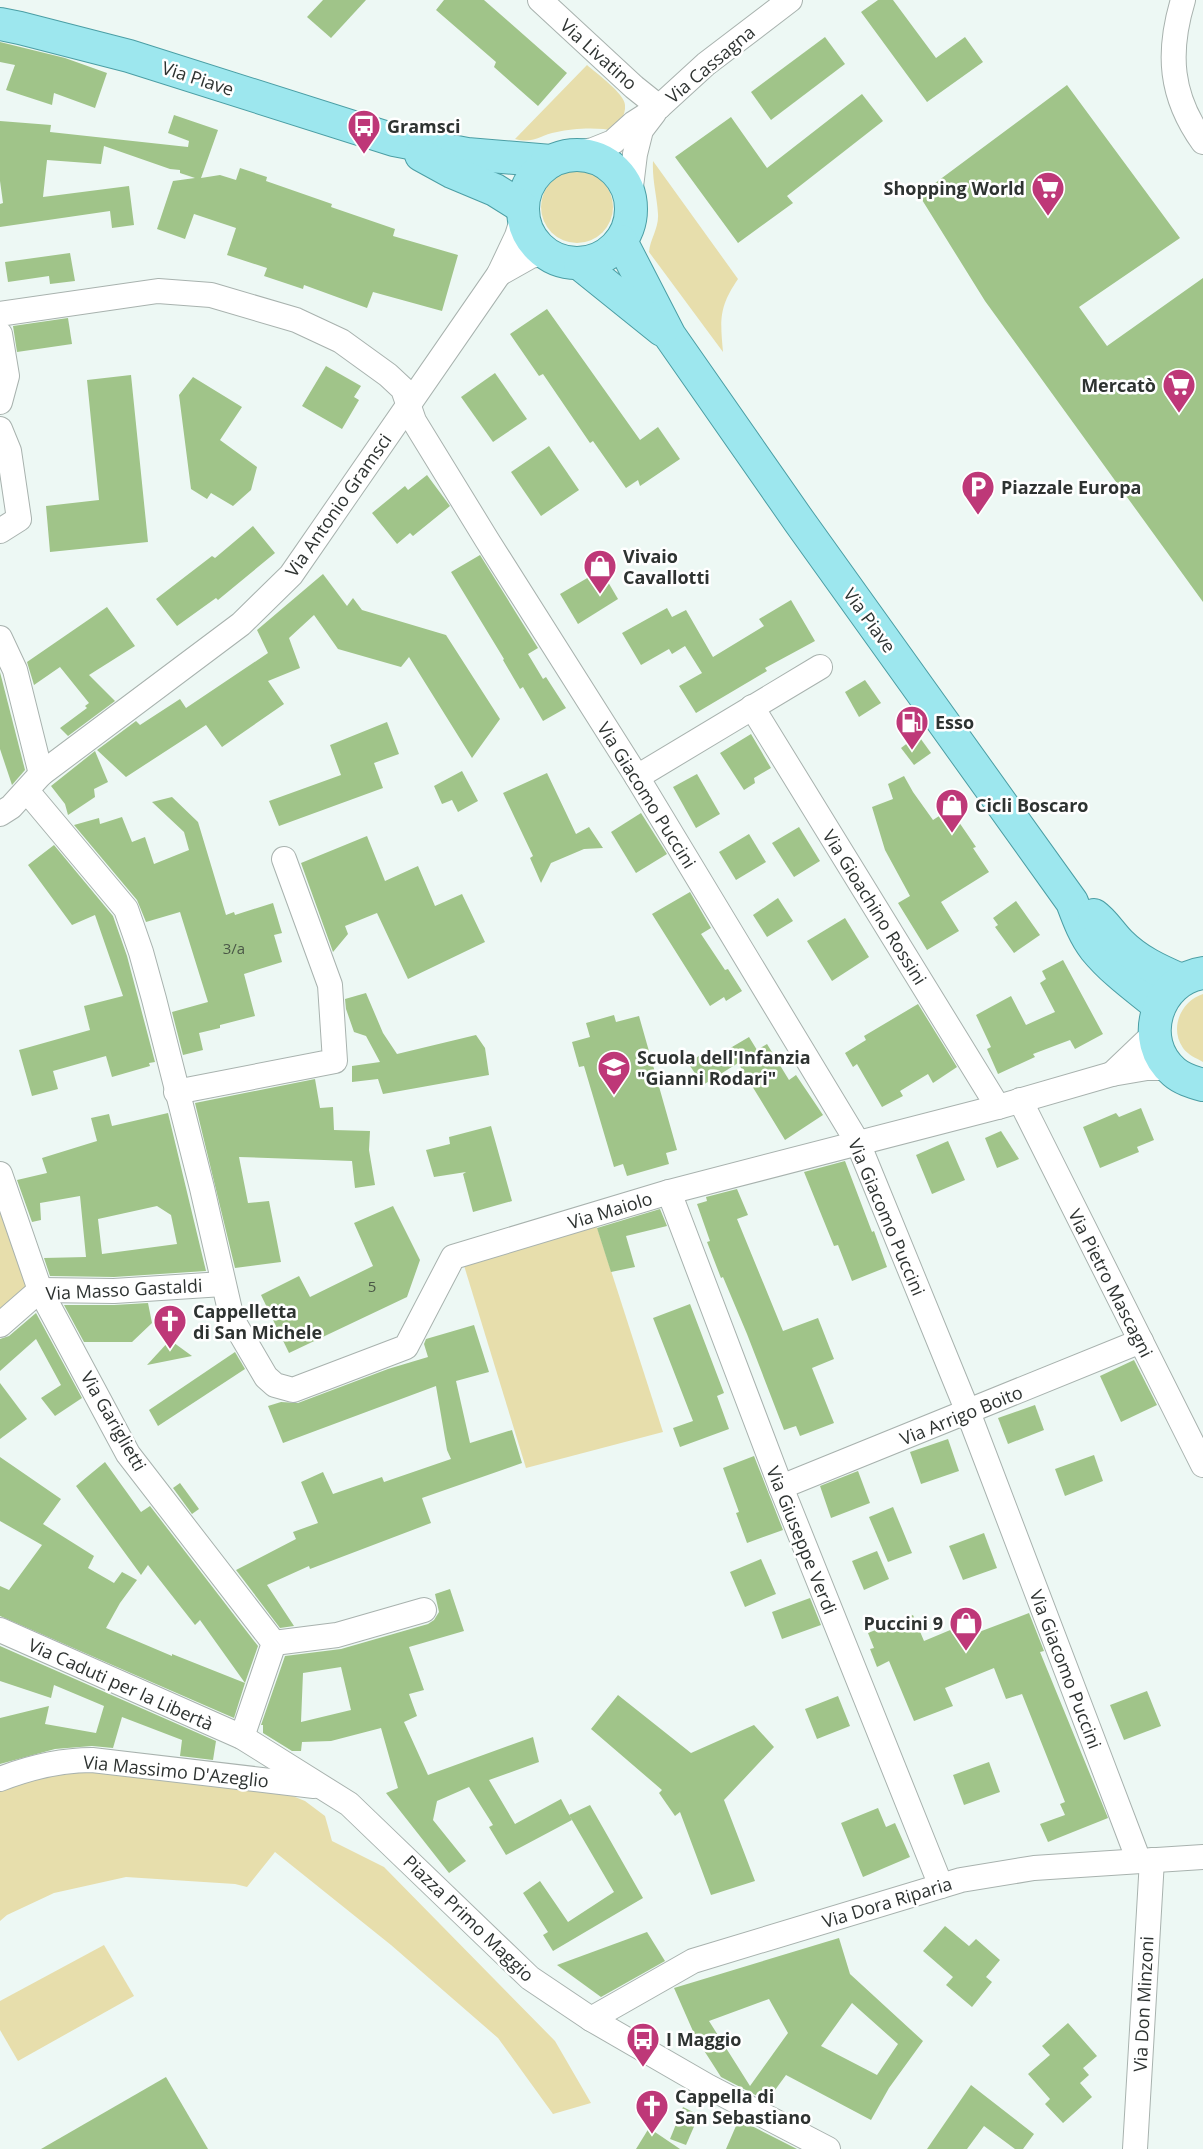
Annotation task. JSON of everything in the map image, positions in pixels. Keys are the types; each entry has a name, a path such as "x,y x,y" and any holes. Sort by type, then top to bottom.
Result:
{"main road":[{"name":"Via Piave","path":"0,24 129,56 394,140 467,154 561,158"},
{"name":"Via Piave","path":"394,140 452,172 503,194 522,212"},
{"path":"586,155 601,160 614,169 624,181 630,195 632,211 629,227 621,241 610,253 580,264 561,261 545,254 530,237 522,212 528,185 542,167 561,158 586,155"},
{"name":"Via Piave","path":"621,241 670,336 799,521 1072,902 1082,928 1095,949 1157,1020"},
{"name":"Via Piave","path":"580,264 670,336"},
{"name":"Via Piave","path":"1072,902 1100,919 1136,957 1148,965 1192,976"},
{"path":"1192,976 1169,990 1157,1020 1155,1041 1162,1058 1173,1071 1188,1081 1203,1085"}],"street":[{"name":"Via Livatino","path":"540,0 634,87 659,107"},
{"name":"Via Cassagna","path":"630,195 635,154 641,130 659,107 706,64 790,0"},
{"path":"1183,0 1178,16 1174,69 1179,99 1203,142"},
{"name":"Via Cassagna","path":"561,158 613,142 634,123 659,107"},
{"name":"Via Antonio Gramsci","path":"0,814 11,807 34,782 241,624 291,575 499,274 517,236 522,212"},
{"name":"Via Antonio Gramsci","path":"499,274 531,256 545,254"},
{"name":"Via Giacomo Puccini","path":"0,314 158,291 212,295 296,320 341,341 388,375 403,389 414,421 637,777 858,1143 968,1412 1145,1860"},
{"path":"0,334 7,376 0,402"},
{"path":"0,429 9,452 19,519 0,531"},
{"path":"0,638 15,669 34,782"},
{"path":"637,777 820,667"},
{"name":"Via Gioachino Rossini","path":"752,708 1009,1103"},
{"name":"Via Maiolo","path":"34,782 126,909 141,952 202,1188 232,1319 266,1377 275,1385 293,1390 406,1347 453,1257 669,1192 1112,1074 1147,1068 1173,1071"},
{"path":"176,1092 335,1061 330,986 284,859"},
{"name":"Via Maiolo","path":"1112,1074 1157,1020"},
{"name":"Via Pietro Mascagni","path":"1009,1103 1141,1341 1203,1465"},
{"name":"Via Gariglietti","path":"0,1174 40,1290 128,1454 274,1642"},
{"name":"Via Giuseppe Verdi","path":"669,1192 781,1486 941,1886"},
{"name":"Via Masso Gastaldi","path":"0,1324 40,1290 114,1292 223,1284"},
{"name":"Via Arrigo Boito","path":"781,1486 1141,1341"},
{"path":"242,1737 274,1642 337,1635 424,1610"},
{"name":"Via Caduti per la Libertà","path":"0,1630 242,1737"},
{"name":"Piazza Primo Maggio","path":"242,1737 357,1810 530,1978 591,2019 707,2086 828,2149"},
{"name":"Via Massimo D'Azeglio","path":"0,1779 33,1767 71,1760 92,1760 320,1787"},
{"name":"Via Dora Riparia","path":"591,2019 693,1961 961,1880 1034,1868 1203,1857"},
{"name":"Via Don Minzoni","path":"1135,2149 1145,1860"}],"shaded area":[{"path":"587,65 624,100 622,119 615,131 578,129 551,133 532,140 515,139"},
{"path":"653,161 738,279 727,298 722,314 723,352 649,252 658,219"},
{"path":"577,171 597,177 607,187 613,207 607,227 597,237 577,243 557,237 547,227 541,207 547,187 557,177"},
{"path":"1203,994 1203,1062 1183,1048 1177,1032 1177,1024 1183,1009"},
{"path":"0,1197 31,1283 0,1312"},
{"path":"595,1221 663,1432 526,1468 462,1259"},
{"path":"71,1767 285,1793 305,1801 325,1816 332,1841 384,1867 555,2041 591,2103 553,2114 498,2038 391,1945 275,1852 247,1887 235,1884 126,1877 54,1893 7,1915 0,1921 0,1787"},
{"path":"104,1945 134,1996 18,2061 0,2030 0,2001"}],"building":[{"path":"323,0 366,0 331,38 307,17"},
{"path":"444,0 484,0 567,73 538,106 494,67 496,62 436,10"},
{"path":"878,0 893,0 936,58 965,37 983,62 927,102 861,12"},
{"path":"825,37 845,64 771,120 751,92"},
{"path":"0,42 65,58 107,73 95,108 54,93 52,105 6,90 15,65 0,62"},
{"path":"1067,85 1180,238 1079,307 1107,346 1203,278 1203,602 985,301 919,195"},
{"path":"862,94 883,121 787,196 793,203 738,243 675,157 731,117 767,168"},
{"path":"174,115 218,130 201,178 220,175 236,180 240,168 267,177 266,181 332,204 331,207 395,229 393,236 458,255 442,311 373,292 367,308 304,285 303,289 264,276 267,268 227,255 236,228 194,214 185,239 157,229 173,181 195,178 180,173 180,170 170,169 104,146 101,164 47,160 43,197 129,186 134,225 112,228 110,211 0,227 0,204 3,203 0,181 0,121 51,125 50,132 188,147 189,141 168,133"},
{"path":"70,253 75,281 50,284 49,276 8,282 5,262"},
{"path":"547,309 640,440 658,427 680,459 640,486 638,480 626,488 593,441 590,443 543,374 539,376 510,334"},
{"path":"68,318 72,344 17,352 13,326"},
{"path":"326,366 361,386 354,397 359,400 342,429 302,406"},
{"path":"495,373 527,419 493,442 461,397"},
{"path":"131,375 148,542 50,552 46,506 99,500 87,380"},
{"path":"193,377 242,407 220,440 257,467 251,490 233,506 211,493 207,499 191,489 179,395"},
{"path":"549,446 579,490 541,516 511,472"},
{"path":"427,475 450,506 413,536 410,533 397,544 372,513 405,486 408,490"},
{"path":"253,526 275,553 218,600 216,598 177,626 156,599 212,556 215,558"},
{"path":"480,555 538,648 528,654 543,679 546,677 566,708 543,721 523,687 520,689 451,572"},
{"path":"601,570 618,599 578,624 560,594"},
{"path":"323,574 347,606 353,598 362,610 446,635 500,719 472,758 409,657 401,667 338,649 314,615 289,638 300,668 268,681 284,704 222,747 206,725 126,777 97,750 136,721 140,725 180,699 186,708 268,653 257,630"},
{"path":"791,600 815,641 765,668 767,671 696,713 679,686 702,673 685,646 672,654 669,649 641,665 622,633 667,608 672,617 686,610 713,657 764,626 759,619"},
{"path":"107,607 135,646 89,675 115,701 68,736 60,728 87,708 85,706 89,703 60,667 34,685 27,662"},
{"path":"0,672 25,770 12,785 0,749"},
{"path":"865,680 881,703 859,717 845,692"},
{"path":"387,722 399,754 374,763 383,788 279,826 269,801 341,775 330,745"},
{"path":"751,734 771,768 754,778 755,783 744,790 720,753"},
{"path":"918,735 931,753 914,765 901,748"},
{"path":"95,751 108,782 94,789 95,797 68,815 65,804 51,786"},
{"path":"462,771 478,801 458,812 452,800 442,804 434,786"},
{"path":"547,773 576,834 589,827 603,848 584,849 551,863 541,883 530,858 533,856 503,793"},
{"path":"697,774 720,814 696,828 673,787"},
{"path":"904,776 933,820 950,809 976,847 973,848 989,872 941,902 959,931 927,950 898,903 910,896 885,850 872,807 893,799 888,784"},
{"path":"172,797 198,822 226,915 234,912 235,915 273,903 282,933 274,935 282,962 244,974 255,1016 199,1033 203,1050 183,1055 172,1012 208,1002 180,912 146,922 137,900 74,825 99,818 100,824 122,817 132,842 145,837 154,864 189,850 184,832 152,802"},
{"path":"641,813 667,854 636,873 611,832"},
{"path":"799,827 820,861 794,877 772,843"},
{"path":"749,834 766,862 736,880 719,852"},
{"path":"367,836 385,881 418,866 435,906 462,894 485,942 408,979 377,913 345,926 348,934 333,952 301,863"},
{"path":"54,845 113,916 127,956 155,1062 149,1063 150,1066 112,1077 106,1056 53,1071 58,1089 32,1096 19,1050 90,1030 84,1006 123,996 95,915 72,925 28,865"},
{"path":"690,892 711,928 701,934 742,991 726,1001 724,997 710,1006 652,914"},
{"path":"778,898 793,921 767,937 753,915"},
{"path":"1016,901 1040,935 1014,953 995,927 998,925 993,918"},
{"path":"845,918 869,957 832,981 807,941"},
{"path":"1063,960 1103,1034 1075,1049 1070,1040 1033,1054 1035,1057 998,1074 987,1049 991,1047 976,1015 1011,996 1026,1025 1055,1012 1040,983 1046,979 1042,971"},
{"path":"366,993 383,1033 397,1054 476,1035 485,1048 489,1075 383,1094 378,1079 352,1082 352,1066 380,1062 366,1036 354,1032 346,1009 345,999"},
{"path":"918,1004 957,1067 933,1083 928,1074 900,1091 903,1096 882,1107 857,1064 853,1067 845,1053 866,1040 864,1036"},
{"name":"Scuola dell'Infanzia \"Gianni Rodari\"","path":"614,1015 616,1022 639,1016 677,1150 666,1153 669,1164 627,1176 623,1164 614,1167 584,1066 579,1067 572,1042 590,1037 586,1023"},
{"path":"749,1037 757,1050 767,1044 789,1080 796,1075 823,1115 785,1140 738,1063 703,1085 688,1063 710,1049 715,1057"},
{"path":"315,1079 320,1108 333,1107 334,1130 370,1131 369,1150 375,1185 355,1188 352,1161 239,1157 248,1203 269,1201 281,1262 235,1268 195,1103"},
{"path":"1141,1108 1154,1140 1137,1147 1139,1152 1100,1168 1083,1127 1116,1113 1119,1117"},
{"path":"168,1113 206,1271 114,1277 50,1276 44,1258 86,1257 80,1196 40,1203 41,1220 32,1222 17,1180 47,1173 42,1158 97,1141 91,1118 109,1114 112,1126","holes":["157,1206 171,1215 177,1244 102,1254 98,1219"]},
{"path":"491,1126 512,1201 473,1212 463,1174 466,1172 434,1177 426,1150 450,1144 449,1137"},
{"path":"1001,1131 1019,1159 997,1168 985,1138"},
{"path":"948,1141 965,1180 932,1194 916,1155"},
{"path":"845,1161 887,1267 852,1281 838,1245 834,1246 804,1172"},
{"path":"737,1189 748,1215 737,1219 783,1331 818,1318 834,1359 812,1368 834,1423 800,1436 796,1426 784,1430 747,1334 707,1242 710,1241 697,1204 707,1201 706,1197"},
{"path":"393,1206 420,1260 407,1297 289,1353 261,1295 299,1276 310,1297 373,1266 354,1223"},
{"path":"660,1209 667,1226 626,1236 635,1267 611,1272 597,1228"},
{"path":"148,1303 152,1323 132,1342 84,1342 64,1305 114,1305"},
{"path":"690,1304 724,1393 717,1396 729,1429 680,1447 673,1428 693,1421 653,1318"},
{"path":"36,1313 82,1398 55,1416 41,1398 61,1385 36,1339 0,1371 0,1339 9,1336"},
{"path":"474,1325 489,1372 456,1381 470,1443 512,1430 522,1463 422,1498 431,1523 310,1569 309,1566 267,1585 294,1626 280,1628 236,1570 296,1539 293,1532 318,1523 301,1482 323,1472 333,1494 382,1477 384,1482 451,1459 447,1450 436,1386 283,1443 268,1406 281,1402 298,1403 388,1369 428,1357 424,1344 426,1339"},
{"path":"170,1340 192,1356 147,1365"},
{"path":"235,1352 245,1369 158,1426 149,1410"},
{"path":"1134,1360 1157,1405 1121,1422 1100,1376"},
{"path":"0,1383 27,1419 0,1439"},
{"path":"1035,1405 1044,1430 1008,1444 998,1418"},
{"path":"948,1439 959,1471 921,1484 910,1452"},
{"path":"1094,1455 1103,1481 1065,1496 1055,1469"},
{"path":"754,1456 783,1530 747,1543 736,1513 739,1512 723,1468"},
{"path":"0,1457 61,1499 43,1524 94,1556 88,1568 114,1583 122,1572 137,1580 120,1603 106,1628 245,1683 234,1718 0,1616 0,1586 9,1590 42,1545 0,1521"},
{"path":"105,1462 141,1512 150,1506 258,1646 245,1683 200,1620 195,1625 148,1565 141,1575 76,1486"},
{"path":"858,1471 870,1503 831,1518 820,1486"},
{"path":"180,1483 199,1509 192,1514 173,1488"},
{"path":"893,1507 912,1553 888,1562 869,1517"},
{"path":"984,1533 997,1568 963,1580 949,1546"},
{"path":"877,1551 889,1579 864,1590 852,1561"},
{"path":"761,1559 776,1594 745,1607 730,1572"},
{"path":"450,1589 464,1631 409,1647 424,1690 409,1694 417,1716 404,1722 428,1775 533,1737 539,1762 489,1780 515,1824 561,1799 572,1820 506,1855 489,1827 493,1825 469,1787 437,1801 433,1820 466,1861 449,1873 386,1793 398,1788 381,1728 331,1741 302,1742 301,1751 292,1751 263,1733 263,1725 261,1725 285,1656 341,1649 428,1624 439,1612 435,1594","holes":["341,1667 351,1710 301,1722 303,1673"]},
{"path":"810,1598 821,1625 782,1639 772,1612"},
{"path":"1029,1613 1044,1651 1040,1652 1108,1818 1048,1842 1040,1824 1065,1815 1060,1804 1065,1802 1022,1694 1006,1699 994,1668 945,1688 953,1706 914,1721 889,1661 877,1667 870,1649 874,1648 868,1633 913,1615 924,1641 967,1623 971,1635"},
{"path":"0,1646 216,1741 213,1760 180,1756 182,1740 122,1717 113,1748 92,1746 55,1749 0,1764 0,1718 49,1706 45,1724 96,1733 104,1706 54,1685 51,1698 0,1681"},
{"path":"1147,1691 1161,1726 1124,1740 1110,1705"},
{"path":"618,1695 691,1753 754,1725 774,1747 724,1800 755,1881 711,1895 680,1812 675,1816 659,1793 662,1790 591,1729"},
{"path":"838,1696 850,1726 817,1739 805,1709"},
{"path":"989,1762 1000,1792 964,1805 953,1775"},
{"path":"590,1805 643,1898 553,1951 543,1935 548,1932 523,1893 540,1881 568,1922 614,1892 569,1815"},
{"path":"878,1808 886,1827 895,1823 910,1857 863,1877 841,1823"},
{"path":"945,1926 969,1946 976,1939 1000,1960 986,1977 992,1982 972,2007 946,1985 953,1977 923,1951"},
{"path":"647,1932 665,1961 601,1997 557,1965"},
{"path":"839,1938 850,1974 923,2041 889,2088 871,2120 786,2075 767,2101 721,2077 696,2038 674,1988","holes":["769,1999 788,2033 750,2086 709,2021","852,2003 898,2044 877,2075 821,2046"]},
{"path":"1068,2023 1097,2056 1083,2068 1089,2075 1080,2083 1092,2097 1063,2123 1045,2104 1050,2099 1028,2074 1050,2055 1042,2046"},
{"path":"166,2077 208,2149 41,2149"},
{"path":"971,2085 1034,2134 1023,2149 1015,2149 984,2126 967,2149 927,2149"},
{"path":"683,2107 699,2115 686,2145 670,2139"},
{"path":"739,2119 750,2125 797,2149 726,2149"},
{"name":"Cappella di San Sebastiano","path":"649,2128 680,2149 636,2149"}],"place":[{"name":"Gramsci","path":"364,155"},
{"name":"Shopping World","path":"1048,217"},
{"name":"Mercatò","path":"1179,414"},
{"name":"Piazzale Europa","path":"978,516"},
{"name":"Vivaio Cavallotti","path":"600,595"},
{"name":"Esso","path":"912,751"},
{"name":"Cicli Boscaro","path":"952,834"},
{"name":"Scuola dell'Infanzia \"Gianni Rodari\"","path":"614,1096"},
{"name":"Cappelletta di San Michele","path":"170,1350"},
{"name":"Puccini 9","path":"966,1652"},
{"name":"I Maggio","path":"643,2068"},
{"name":"Cappella di San Sebastiano","path":"652,2135"}]}
